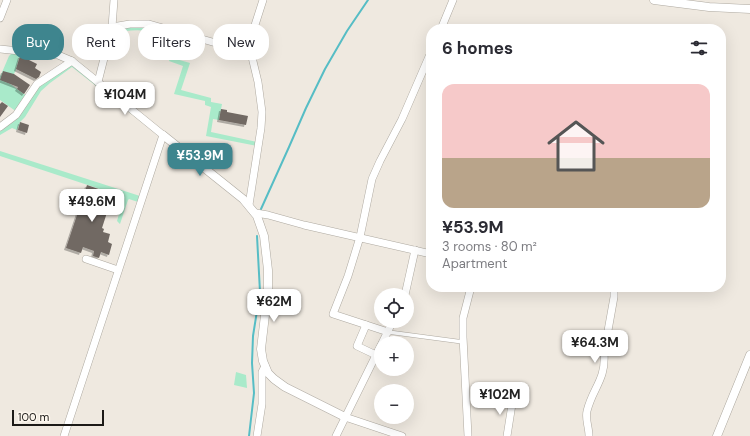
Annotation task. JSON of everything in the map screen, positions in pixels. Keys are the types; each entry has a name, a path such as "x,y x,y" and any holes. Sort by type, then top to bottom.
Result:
{"street":[{"path":"0,18 7,0"},
{"path":"112,24 114,0"},
{"path":"255,24 263,0"},
{"path":"443,24 453,0"},
{"path":"654,0 709,7 750,9"},
{"path":"128,24 149,24 213,42"},
{"path":"0,48 58,55 72,61 249,205 256,213 264,236 268,270 268,290 261,348 265,366 274,379 285,387 345,417 402,436"},
{"path":"98,82 104,60"},
{"path":"249,205 262,114 258,82 253,60"},
{"path":"0,127 16,115 37,84 72,61"},
{"path":"388,332 333,314 348,276 360,237 372,179 402,118 426,63"},
{"path":"64,436 163,135"},
{"path":"256,213 426,253"},
{"path":"407,288 415,250"},
{"path":"86,259 118,270"},
{"path":"468,436 463,318 470,292"},
{"path":"589,436 586,416 591,400 603,374 604,353 614,292"},
{"path":"366,325 357,346 374,354"},
{"path":"386,336 390,328"},
{"path":"717,436 750,355"},
{"path":"336,436 374,359"},
{"path":"257,436 262,404 262,372 265,366"},
{"path":"507,436 513,398"}],"lane":[{"path":"388,332 463,342"}],"green space":[{"path":"138,25 138,30 130,31 130,27"},
{"path":"12,53 12,60 18,60 16,70 9,83 27,96 17,112 0,100 0,77 9,56"},
{"path":"180,60 190,63 181,90 211,98 211,102 222,104 219,120 213,119 211,132 257,142 257,146 206,136 211,107 205,105 205,101 174,94 183,66 169,61"},
{"path":"71,63 158,135 72,67 41,91 25,117 20,122 17,130 12,128 0,135 0,128 40,84"},
{"path":"0,151 140,196 138,202 128,200 120,224 117,221 124,197 0,156"},
{"path":"236,372 246,375 247,388 234,385"}],"building":[{"path":"19,60 29,60 37,64 35,68 41,72 39,77 36,79 16,69"},
{"path":"3,71 14,74 30,85 24,94 17,89 18,87 0,80"},
{"path":"2,102 8,106 0,117 0,104"},
{"path":"221,109 227,110 227,112 248,116 246,125 219,120"},
{"path":"20,122 29,125 27,133 18,130"},
{"path":"87,185 113,194 102,228 104,229 103,232 110,234 108,242 112,244 109,255 101,252 99,258 93,256 94,251 83,247 81,253 66,248"}],"waterway":[{"path":"261,209 325,69 347,31 368,0"},
{"path":"249,436 254,393 252,363 253,336 260,292 257,236"}]}
